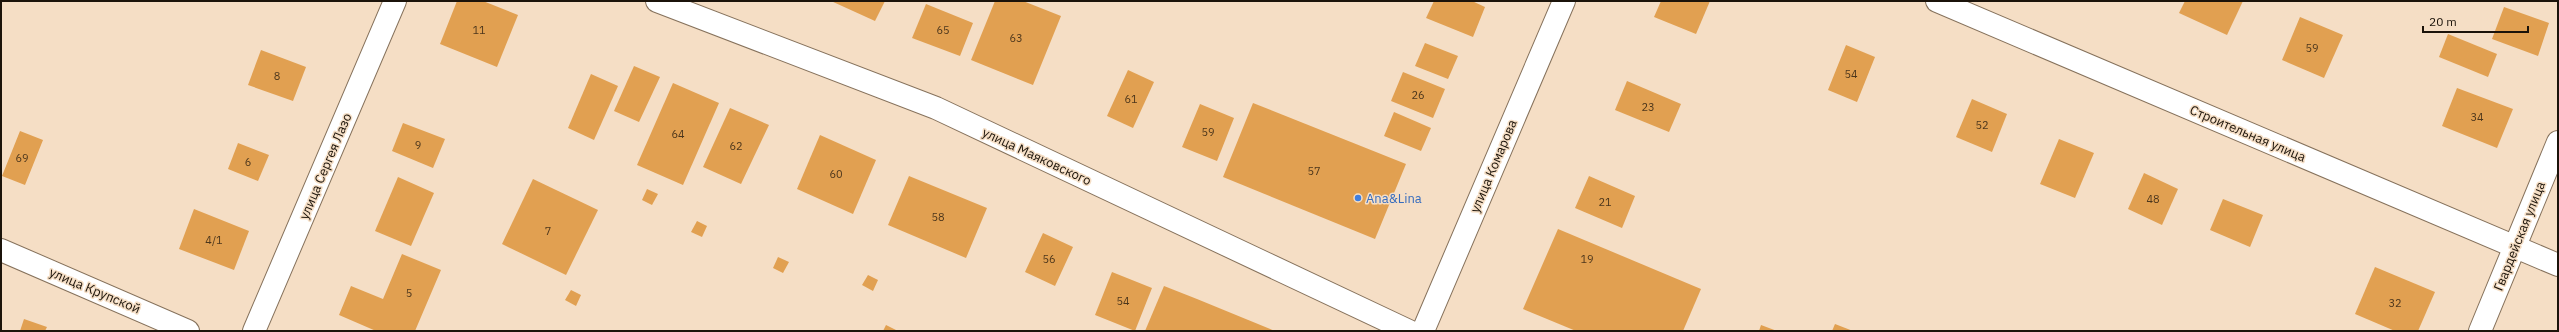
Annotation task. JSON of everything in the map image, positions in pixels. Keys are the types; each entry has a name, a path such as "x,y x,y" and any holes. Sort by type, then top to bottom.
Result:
{"street":[{"name":"улица Сергея Лазо","path":"254,331 395,1"},
{"name":"улица Маяковского","path":"657,1 936,108 1409,331"},
{"name":"улица Комарова","path":"1422,331 1564,1"},
{"name":"Строительная улица","path":"1938,1 2558,265"},
{"name":"Гвардейская улица","path":"2480,331 2558,142"},
{"name":"улица Крупской","path":"1,250 188,331"}],"building":[{"path":"457,1 483,1 518,15 497,67 440,44"},
{"path":"831,1 885,1 875,21"},
{"path":"995,1 1023,1 1061,16 1033,85 971,60"},
{"path":"1434,1 1472,1 1485,7 1473,37 1426,18"},
{"path":"1661,1 1710,1 1696,34 1654,17"},
{"path":"2185,1 2243,1 2227,35 2179,13"},
{"path":"926,4 973,23 960,56 912,38"},
{"path":"2504,7 2549,23 2538,56 2492,39"},
{"path":"2300,17 2343,35 2324,78 2282,60"},
{"path":"2448,34 2497,54 2488,77 2439,57"},
{"path":"1425,43 1458,56 1448,79 1415,66"},
{"path":"1846,45 1875,57 1857,102 1828,90"},
{"path":"261,50 306,67 293,101 248,85"},
{"path":"634,66 660,77 639,122 614,111"},
{"path":"1128,70 1154,82 1133,128 1107,116"},
{"path":"1403,72 1445,89 1433,118 1391,101"},
{"path":"591,74 618,86 594,140 568,128"},
{"path":"1627,81 1681,104 1669,132 1615,110"},
{"path":"673,83 719,103 683,185 637,165"},
{"path":"2457,88 2513,109 2497,148 2442,126"},
{"path":"1972,99 2007,114 1992,152 1956,137"},
{"path":"1253,103 1406,164 1375,239 1223,177"},
{"path":"1200,104 1234,118 1217,161 1182,147"},
{"path":"730,108 769,125 741,184 703,167"},
{"path":"1394,112 1431,128 1421,151 1384,136"},
{"path":"403,123 445,139 433,168 392,151"},
{"path":"20,131 43,140 25,185 2,176"},
{"path":"820,135 876,160 853,214 797,189"},
{"path":"2059,139 2094,153 2075,198 2040,184"},
{"path":"238,143 269,155 258,181 228,169"},
{"path":"2144,173 2178,189 2162,225 2128,209"},
{"path":"909,176 987,208 966,258 888,225"},
{"path":"1589,176 1635,196 1622,228 1575,208"},
{"path":"398,177 434,193 411,246 375,231"},
{"path":"533,179 598,210 566,275 502,244"},
{"path":"647,189 658,194 652,205 642,200"},
{"path":"2223,199 2263,215 2250,247 2210,230"},
{"path":"194,209 249,231 234,270 179,249"},
{"path":"697,221 707,226 702,237 691,232"},
{"path":"1558,229 1701,289 1683,331 1576,331 1523,309"},
{"path":"1043,233 1073,247 1055,286 1025,272"},
{"path":"402,254 441,270 415,331 376,331 339,315 351,286 383,299"},
{"path":"778,257 789,262 783,273 773,268"},
{"path":"2375,267 2435,292 2418,331 2395,331 2355,314"},
{"path":"1112,272 1152,288 1135,331 1095,315"},
{"path":"868,275 878,280 873,291 862,285"},
{"path":"1164,286 1197,299 1275,331 1145,331"},
{"path":"571,290 581,295 576,306 565,300"},
{"path":"24,319 47,327 45,331 20,331"},
{"path":"1835,324 1853,331 1832,331"},
{"path":"886,325 898,331 883,331"},
{"path":"1761,325 1777,331 1759,331"}],"place":[{"name":"Ana&Lina","path":"1358,198"}]}
